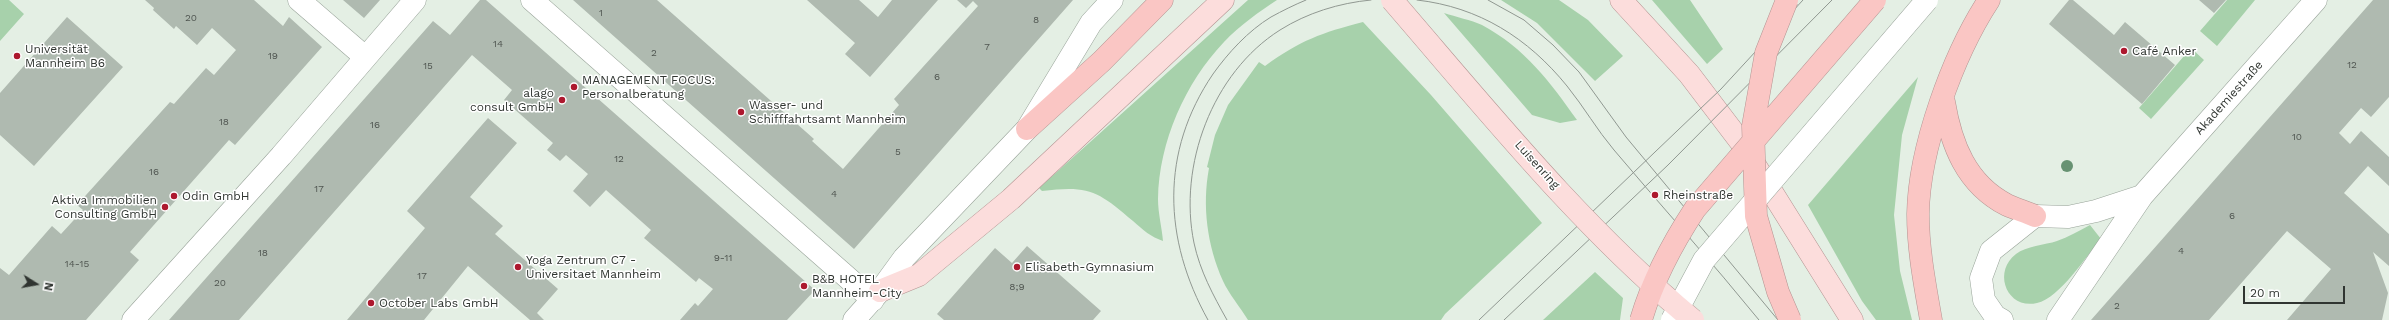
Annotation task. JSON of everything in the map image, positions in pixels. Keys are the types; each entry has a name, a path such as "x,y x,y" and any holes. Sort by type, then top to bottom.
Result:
{"highway":[{"path":"1027,128 1102,61 1162,0"},
{"path":"1787,0 1766,53 1753,126 1756,216 1778,292 1790,320"},
{"path":"1642,320 1649,291 1670,246 1695,209 1875,0"},
{"path":"1932,320 1921,264 1918,214 1921,172 1955,62 1989,0"},
{"path":"1943,97 1948,130 1961,162 1981,185 2006,204 2035,216"}],"main road":[{"path":"877,295 919,275 1011,199 1223,0"},
{"name":"Luisenring","path":"1392,0 1546,177 1622,255 1692,320"},
{"path":"1621,0 1689,74 1740,141 1852,320"}],"street":[{"path":"299,0 365,57"},
{"path":"134,320 276,162 415,0"},
{"path":"532,0 877,295"},
{"path":"854,320 877,295 904,258 1027,128 1092,23 1112,0"},
{"path":"1672,320 1704,260 1927,0"},
{"name":"Akademiestraße","path":"2058,320 2142,196 2310,3"},
{"path":"2002,320 1995,316 1984,300 1981,278 1991,251 2035,216 2068,217 2096,211 2142,196"}],"green space":[{"path":"0,0 9,0 24,14 0,41"},
{"path":"1248,0 1277,0 1236,30 1210,58 1186,95 1169,135 1163,156 1158,199 1163,241 1147,233 1111,203 1092,192 1071,189 1042,191 1039,188"},
{"path":"1501,0 1559,0 1588,20 1623,56 1595,81 1537,23"},
{"path":"1652,0 1690,0 1723,49 1707,64"},
{"path":"2227,0 2255,0 2217,46 2200,31"},
{"path":"1444,13 1482,25 1511,44 1536,67 1557,92 1577,120 1560,123 1532,115"},
{"path":"1363,22 1431,95 1542,223 1445,314 1441,320 1248,320 1223,281 1213,254 1207,225 1206,197 1209,168 1207,167 1215,135 1228,105 1259,62 1265,66 1312,38"},
{"path":"2191,48 2204,60 2151,119 2139,108"},
{"path":"1918,77 1902,135 1894,215 1900,271 1912,320 1876,320 1862,301 1808,205"},
{"path":"2090,225 2101,239 2072,276 2055,293 2046,300 2026,304 2018,301 2011,295 2006,288 2004,279 2005,270 2009,262 2016,254 2030,247 2052,242 2074,234"},
{"path":"1595,272 1623,298 1620,320 1543,320"}],"building":[{"path":"145,0 254,0 283,26 289,17 322,47 235,145 229,140 130,252 139,260 86,320 0,320 0,268 9,275 52,226 61,234 83,210 77,205 170,102 174,104 206,68 214,75 236,50 212,28 197,45 176,26 174,29 153,10 154,8"},
{"path":"343,0 380,0 364,18"},
{"path":"480,0 486,0 815,290 787,320 680,320 695,303 698,306 713,289 699,278 696,282 644,238 651,230 606,190 590,207 573,191 588,174 566,155 560,161 547,150 553,143 504,100 512,90 472,55 239,320 169,320 433,21 450,35"},
{"path":"573,0 657,0 814,139 812,141 843,169 899,105 894,99 978,6 973,1 966,8 957,0 1073,0 854,249"},
{"path":"807,0 859,0 878,17 892,0 938,0 870,77 845,54 855,43"},
{"path":"2069,0 2073,0 2114,35 2125,22 2175,65 2142,104 2049,24"},
{"path":"2199,0 2226,0 2214,13"},
{"path":"2373,0 2389,0 2389,97 2371,117 2361,108 2339,133 2350,144 2361,131 2389,157 2389,186 2368,166 2344,193 2389,234 2389,266 2373,252 2388,293 2382,320 2287,320 2331,269 2287,231 2209,320 2091,320"},
{"path":"67,17 123,67 34,166 0,135 0,93"},
{"path":"488,118 517,143 470,197 503,226 495,234 558,289 537,313 544,320 530,320 468,266 424,320 347,320 425,228 407,211"},
{"name":"Elisabeth-Gymnasium","path":"1027,246 1101,311 1093,320 944,320 937,314 995,248 1012,263"}],"tram line":[{"path":"1208,320 1193,289 1182,258 1176,227 1174,196 1176,165 1184,134 1196,104 1213,74 1232,50 1254,29 1271,17 1306,0"},
{"path":"1227,320 1203,273 1194,243 1190,214 1191,183 1196,153 1206,124 1219,96 1236,71 1256,48 1280,30 1312,14 1335,6 1371,0"},
{"path":"1417,0 1440,4 1481,18 1501,28 1536,53 1567,86 1614,150 1759,320"},
{"path":"1488,0 1524,20 1553,45 1579,72 1626,137 1778,320"},
{"path":"1479,320 1721,89 1803,0"},
{"path":"1504,320 1668,165 1832,0"}],"place":[{"name":"Café Anker","path":"2124,51"},
{"name":"Universität Mannheim B6","path":"17,56"},
{"name":"MANAGEMENT FOCUS: Personalberatung","path":"574,87"},
{"name":"alago consult GmbH","path":"562,100"},
{"name":"Wasser- und Schifffahrtsamt Mannheim","path":"741,112"},
{"name":"Rheinstraße","path":"1655,195"},
{"name":"Odin GmbH","path":"174,196"},
{"name":"Aktiva Immobilien Consulting GmbH","path":"165,207"},
{"name":"Yoga Zentrum C7 - Universitaet Mannheim","path":"518,267"},
{"name":"Elisabeth-Gymnasium","path":"1017,267"},
{"name":"B&B HOTEL Mannheim-City","path":"804,286"},
{"name":"October Labs GmbH","path":"371,303"}]}
